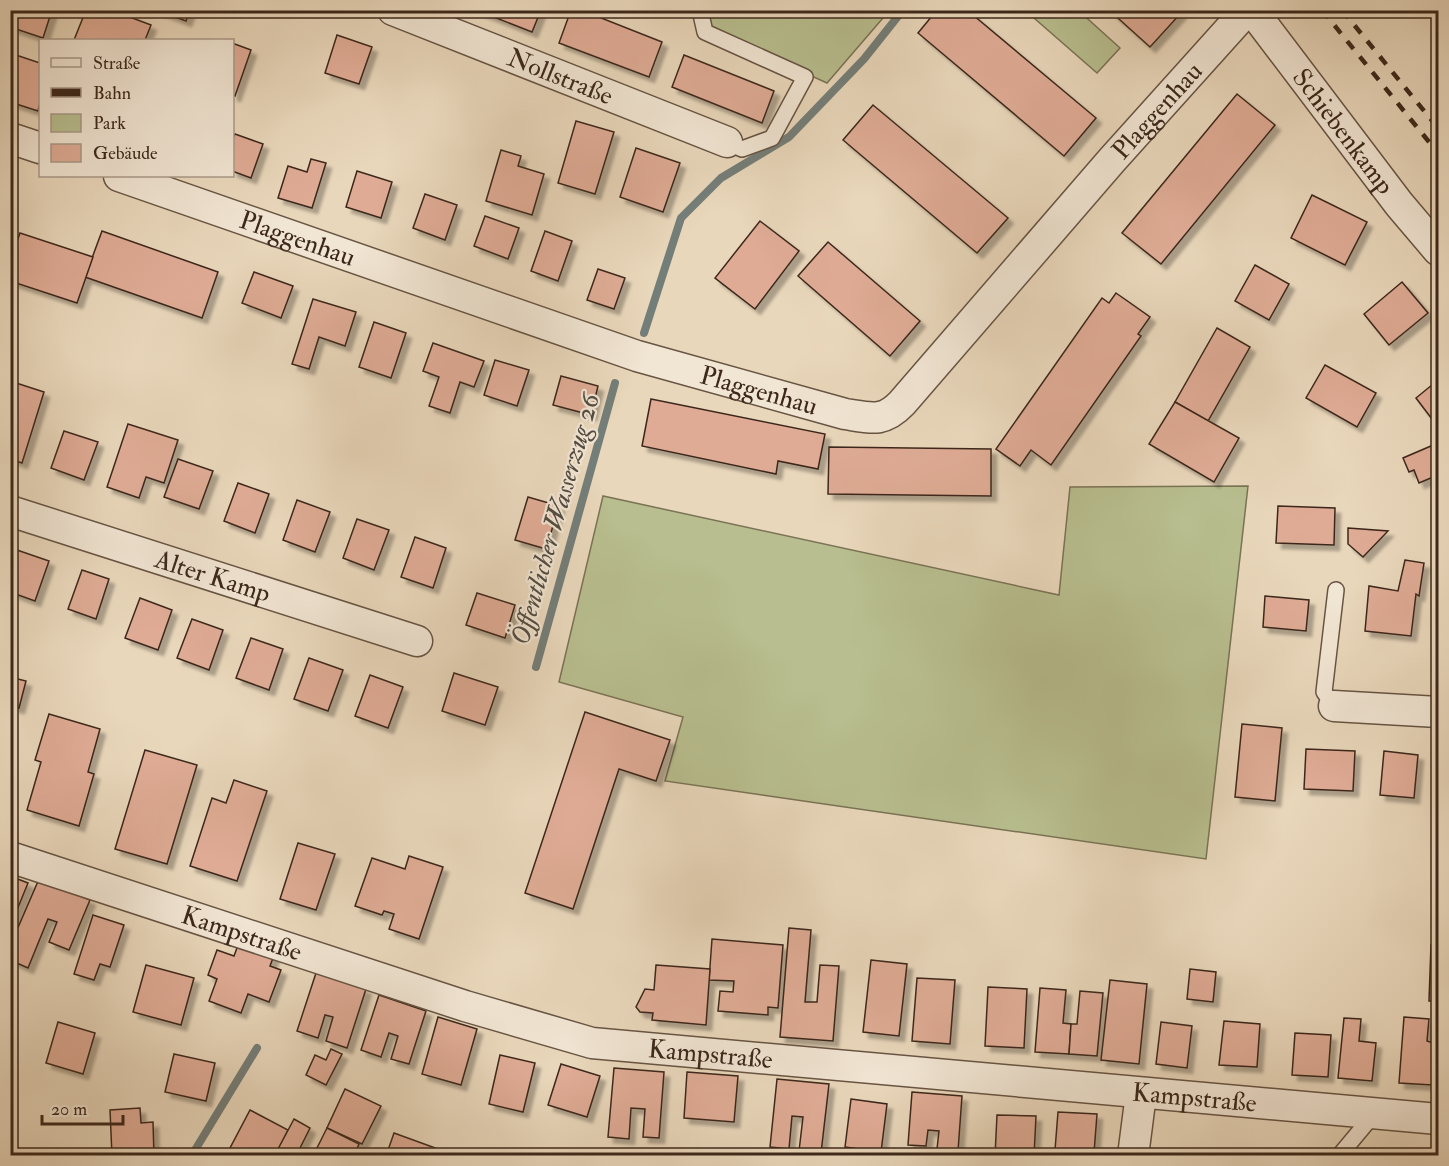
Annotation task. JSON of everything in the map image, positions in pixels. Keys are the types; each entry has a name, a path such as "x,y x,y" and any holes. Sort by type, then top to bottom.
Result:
{"street":[{"name":"Nollstraße","path":"393,10 727,142"},
{"name":"Plaggenhau","path":"122,177 638,356 844,414 870,418 890,415 902,403 1112,160 1247,10"},
{"name":"Schiebenkamp","path":"1252,10 1393,197 1438,250"},
{"path":"10,138 39,148"},
{"name":"Alter Kamp","path":"10,511 417,641"},
{"path":"1334,706 1438,712"},
{"name":"Kampstraße","path":"10,857 465,1006 592,1043 1438,1119"},
{"path":"1133,1155 1141,1094"}],"lane":[{"path":"700,10 705,32 805,77 772,138 742,149 727,142"},
{"path":"1334,706 1324,693 1336,590"},
{"path":"1339,1155 1374,1114"}],"green space":[{"path":"702,11 889,11 827,83 707,28"},
{"path":"1026,11 1079,11 1120,48 1097,73"},
{"path":"1248,486 1206,859 665,781 683,717 559,682 603,496 1059,595 1070,487"}],"building":[{"path":"10,10 52,10 43,38 10,27"},
{"path":"86,10 111,10 151,25 145,39 74,39"},
{"path":"157,10 190,10 186,21"},
{"path":"476,10 541,10 532,32"},
{"path":"571,10 581,10 662,42 649,77 559,43"},
{"path":"937,10 967,10 1096,118 1064,156 918,33"},
{"path":"1109,10 1179,10 1181,13 1150,47"},
{"path":"337,35 372,47 359,84 325,73"},
{"path":"234,44 251,50 234,96"},
{"path":"10,53 39,63 38,111 10,102"},
{"path":"684,55 774,91 762,123 672,87"},
{"path":"1237,94 1275,125 1161,264 1122,233"},
{"path":"873,105 1008,218 977,253 843,140"},
{"path":"576,121 614,132 595,194 558,183"},
{"path":"235,134 263,144 251,178 234,172"},
{"path":"636,148 680,163 663,212 620,197"},
{"path":"501,150 521,156 518,166 544,174 532,215 486,201"},
{"path":"311,159 326,163 312,208 278,198 288,166 307,172"},
{"path":"357,171 392,182 381,218 346,207"},
{"path":"425,194 457,205 445,240 413,228"},
{"path":"1312,195 1367,222 1345,265 1291,238"},
{"path":"485,216 519,228 508,259 474,246"},
{"path":"760,221 799,251 755,309 715,278"},
{"path":"102,231 218,272 202,318 85,277"},
{"path":"545,231 572,241 558,281 531,271"},
{"path":"20,233 93,257 77,303 10,281 10,261"},
{"path":"828,242 920,321 890,356 798,276"},
{"path":"1255,265 1289,284 1269,320 1235,301"},
{"path":"598,269 625,278 614,309 587,300"},
{"path":"254,272 293,286 281,318 242,303"},
{"path":"1402,282 1428,313 1389,345 1364,314"},
{"path":"1116,293 1150,317 1138,334 1141,336 1051,465 1031,450 1020,466 996,449 1102,298 1109,303"},
{"path":"313,299 356,312 345,346 319,337 309,369 292,364"},
{"path":"374,322 406,333 391,378 359,367"},
{"path":"1217,328 1250,347 1208,421 1175,402"},
{"path":"433,343 484,361 474,387 460,382 450,413 429,406 439,377 423,371"},
{"path":"495,360 529,370 517,406 484,395"},
{"path":"1325,365 1376,393 1357,427 1306,398"},
{"path":"561,376 598,386 591,415 553,405"},
{"path":"1438,380 1438,427 1416,398"},
{"path":"10,381 44,392 22,463 10,459"},
{"path":"651,399 825,434 818,469 778,461 776,474 642,446"},
{"path":"1175,402 1239,438 1214,482 1149,444"},
{"path":"128,424 178,440 164,483 146,477 139,498 107,487"},
{"path":"64,431 98,442 84,480 51,468"},
{"path":"1438,443 1438,475 1419,483 1414,470 1409,472 1403,458"},
{"path":"829,447 991,449 991,496 828,494"},
{"path":"178,459 213,471 199,509 164,497"},
{"path":"238,483 269,494 255,533 224,521"},
{"path":"528,497 559,506 546,549 515,540"},
{"path":"297,500 330,512 315,552 283,540"},
{"path":"1278,506 1335,508 1334,545 1276,543"},
{"path":"357,519 389,530 374,570 343,558"},
{"path":"1348,528 1388,531 1363,557 1348,544"},
{"path":"415,537 446,548 433,588 401,577"},
{"path":"17,550 49,561 35,601 10,592 10,569"},
{"path":"1405,560 1424,563 1419,596 1416,594 1411,636 1365,631 1369,586 1398,591"},
{"path":"82,570 109,579 96,619 68,609"},
{"path":"477,593 515,605 505,638 466,625"},
{"path":"1265,596 1309,600 1306,631 1263,627"},
{"path":"140,598 172,610 158,650 125,638"},
{"path":"192,619 223,630 209,670 177,658"},
{"path":"251,638 283,649 269,690 236,678"},
{"path":"309,658 343,670 328,711 294,699"},
{"path":"454,673 498,687 485,725 442,711"},
{"path":"370,675 403,687 388,728 355,716"},
{"path":"10,677 26,681 19,708 10,706"},
{"path":"585,712 670,740 656,781 619,769 573,909 525,893"},
{"path":"49,714 100,729 88,772 94,774 79,826 27,810 41,762 35,760"},
{"path":"1242,724 1282,728 1275,801 1235,797"},
{"path":"1306,749 1355,751 1353,791 1304,789"},
{"path":"145,750 197,765 167,864 115,849"},
{"path":"1384,751 1418,755 1414,798 1380,795"},
{"path":"234,780 267,791 237,881 190,866 212,798 226,803"},
{"path":"298,843 335,854 316,910 280,899"},
{"path":"409,856 443,867 419,939 389,929 394,914 384,911 382,915 355,906 372,858 405,869"},
{"path":"10,876 28,883 10,927"},
{"path":"39,879 90,900 69,950 49,942 57,922 48,919 28,968 10,960 10,946"},
{"path":"93,915 124,925 110,967 100,964 94,980 74,974"},
{"path":"789,928 811,930 805,1002 817,1002 820,965 839,966 833,1041 780,1037"},
{"path":"241,937 276,950 270,966 281,970 269,1002 248,994 241,1013 209,1001 217,979 208,975 217,950 234,956"},
{"path":"712,939 783,945 778,1008 768,1007 768,1015 718,1011 720,991 733,992 734,981 709,980"},
{"path":"1431,945 1438,945 1438,1001 1429,1001"},
{"path":"871,960 907,964 899,1036 863,1032"},
{"path":"146,965 194,978 181,1025 133,1012"},
{"path":"656,965 710,969 706,1025 652,1020 653,1013 640,1012 636,1007 645,989 654,990"},
{"path":"1190,969 1216,972 1213,1002 1187,999"},
{"path":"316,973 366,989 347,1048 326,1041 333,1017 325,1015 318,1038 297,1031"},
{"path":"917,978 955,980 950,1044 912,1041"},
{"path":"1110,980 1147,984 1139,1064 1101,1060"},
{"path":"988,987 1027,989 1024,1048 985,1046"},
{"path":"1040,988 1066,990 1063,1023 1071,1024 1069,1054 1035,1052"},
{"path":"1080,991 1103,993 1097,1056 1069,1054 1071,1024 1077,1024"},
{"path":"379,995 426,1011 409,1064 391,1059 398,1036 389,1033 381,1057 361,1050"},
{"path":"438,1017 477,1029 461,1085 422,1074"},
{"path":"1404,1017 1429,1019 1427,1041 1436,1044 1433,1085 1399,1083"},
{"path":"1344,1018 1361,1019 1359,1041 1376,1043 1372,1081 1338,1078"},
{"path":"1224,1021 1260,1024 1257,1067 1219,1065"},
{"path":"58,1022 95,1033 83,1074 46,1063"},
{"path":"1161,1022 1192,1026 1187,1068 1156,1064"},
{"path":"1295,1033 1331,1035 1328,1077 1292,1075"},
{"path":"331,1049 342,1054 326,1085 306,1075 315,1055 326,1060"},
{"path":"174,1054 215,1063 206,1101 165,1092"},
{"path":"500,1055 535,1063 523,1112 489,1104"},
{"path":"561,1064 600,1076 587,1117 548,1105"},
{"path":"614,1068 664,1072 659,1138 643,1137 645,1109 631,1108 629,1139 608,1137"},
{"path":"687,1072 738,1076 734,1122 684,1118"},
{"path":"777,1079 829,1084 821,1153 799,1151 803,1117 792,1116 789,1149 770,1147"},
{"path":"345,1089 381,1106 362,1144 327,1128"},
{"path":"912,1092 962,1096 958,1151 937,1149 939,1131 928,1130 926,1146 908,1145"},
{"path":"851,1099 887,1104 881,1152 845,1147"},
{"path":"140,1108 141,1123 153,1122 154,1156 112,1156 110,1110"},
{"path":"250,1110 288,1130 275,1156 235,1156 236,1153 229,1150"},
{"path":"1058,1112 1097,1114 1094,1153 1055,1150"},
{"path":"997,1115 1036,1116 1034,1156 995,1156"},
{"path":"294,1119 310,1128 296,1156 285,1156 277,1151"},
{"path":"327,1128 359,1144 354,1156 313,1156"},
{"path":"394,1133 438,1149 436,1156 386,1156"},
{"path":"1047,1150 1068,1151 1068,1156 1047,1156"}],"waterway":[{"name":"Öffentlicher Wasserzug 26","path":"644,333 681,218 721,178 789,137 864,59 903,10"},
{"name":"Öffentlicher Wasserzug 26","path":"536,667 615,383"},
{"path":"192,1155 257,1048"}],"railway":[{"path":"1322,10 1438,153"},
{"path":"1342,10 1438,128"}]}
